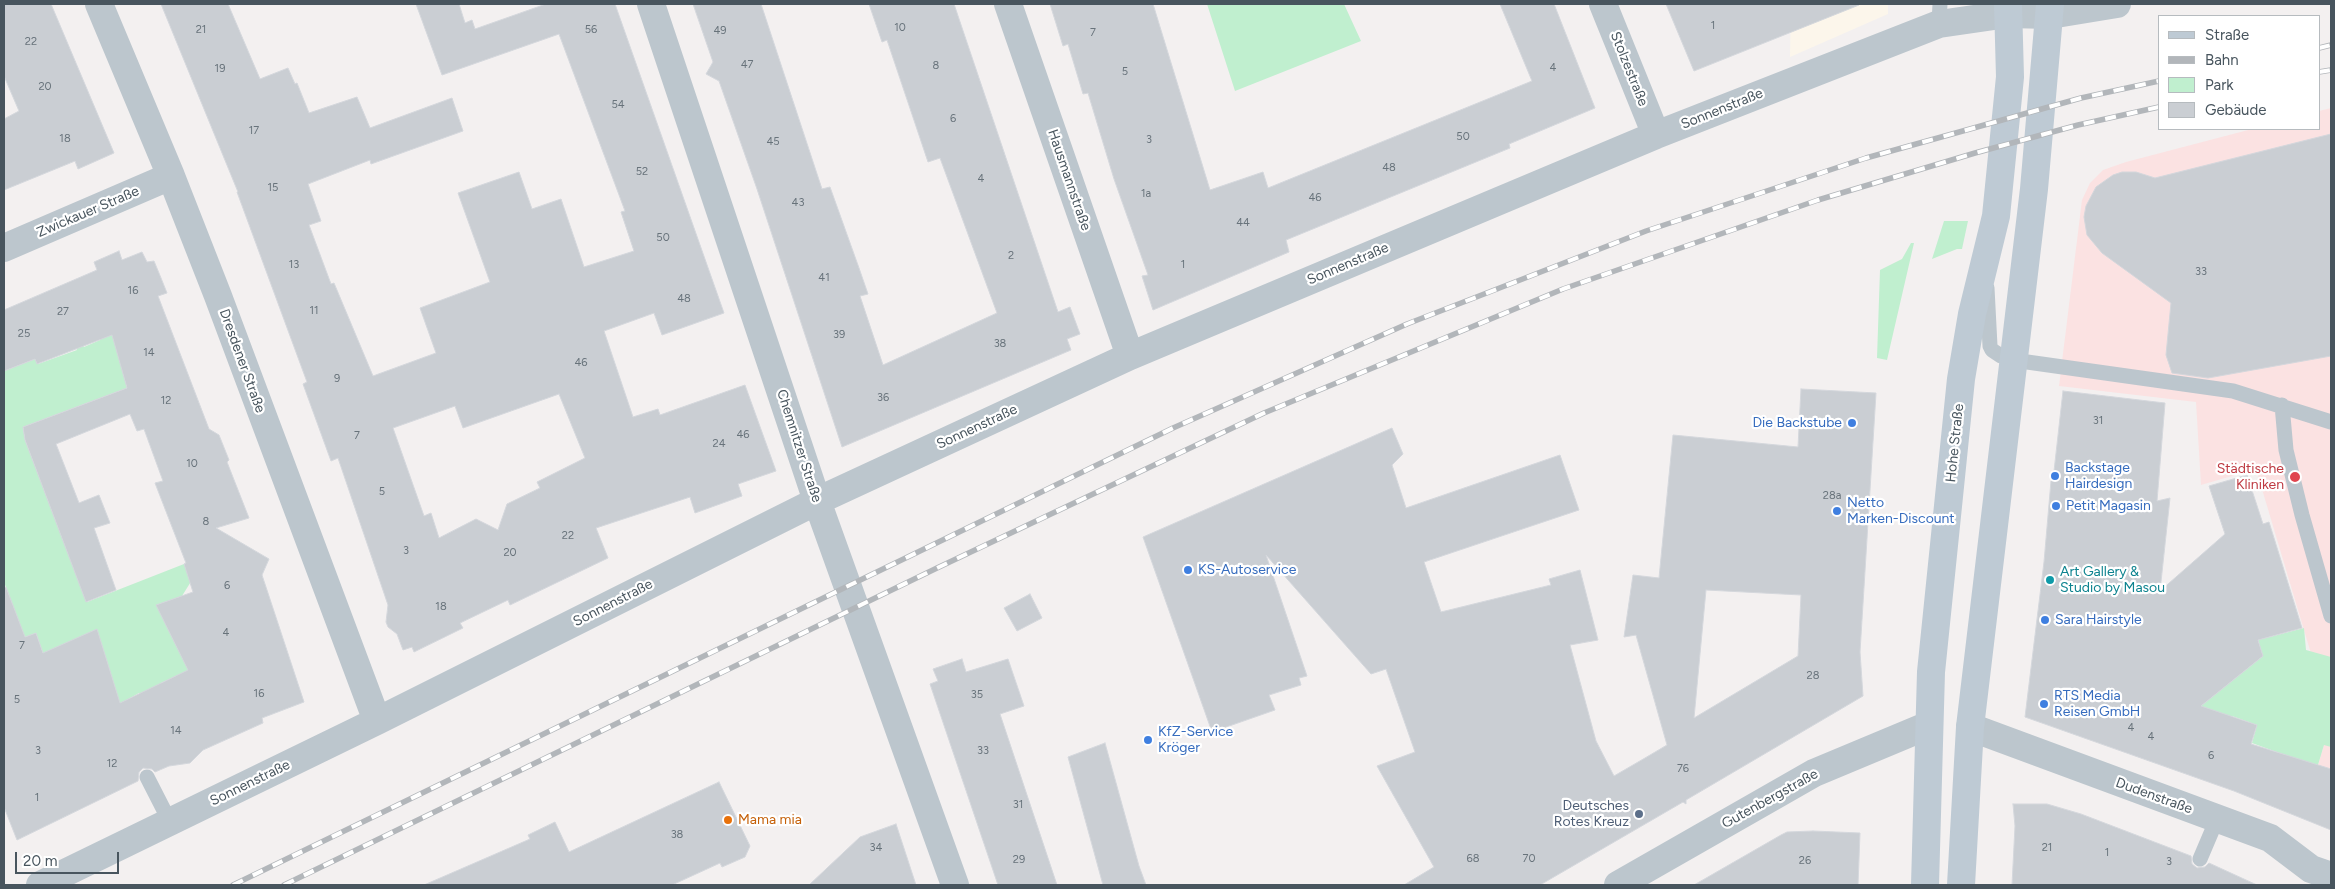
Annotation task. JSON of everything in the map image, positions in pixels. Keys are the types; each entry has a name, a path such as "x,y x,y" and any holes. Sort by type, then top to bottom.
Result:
{"main road":[{"path":"1961,885 1970,726 2034,189 2050,9"},
{"name":"Hohe Straße","path":"1925,885 1931,672 1961,379 1972,314 1996,216 2010,77 2009,18"},
{"path":"1929,725 1970,726"}],"street":[{"name":"Dresdener Straße","path":"99,4 171,176 377,721"},
{"name":"Chemnitzer Straße","path":"651,4 817,501 955,885"},
{"name":"Hausmannstraße","path":"1008,4 1130,356"},
{"name":"Stolzestraße","path":"1603,4 1656,135"},
{"name":"Sonnenstraße","path":"40,885 377,721 817,501 1130,356 1940,14 2009,18 2050,9 2117,4"},
{"name":"Zwickauer Straße","path":"4,248 171,176"},
{"name":"Gutenbergstraße","path":"1618,885 1814,773 1929,725"},
{"name":"Dudenstraße","path":"1970,726 2270,838 2311,869 2331,876"}],"lane":[{"path":"1986,262 1990,346 1997,354 2013,360 2233,391 2331,422"},
{"path":"2282,405 2286,450 2302,515 2331,616"},
{"path":"147,777 170,822"},
{"path":"2200,859 2217,819"}],"shaded area":[{"path":"1791,4 1888,4 1888,14 1790,57"},
{"name":"Städtische Kliniken","path":"2331,108 2331,830 2302,818 2324,745 2321,687 2256,469 2201,485 2196,402 2059,386 2082,200 2090,183 2103,170 2126,162 2248,130 2320,130 2320,111"}],"green space":[{"path":"1207,4 1344,4 1361,41 1235,91"},
{"path":"1944,221 1968,221 1962,249 1957,249 1932,259"},
{"path":"1911,243 1914,243 1887,360 1877,358 1880,270 1902,259"},
{"path":"111,321 127,388 23,427 25,440 87,602 184,564 192,580 182,596 157,605 207,669 181,685 176,676 161,683 165,693 145,703 139,693 118,705 43,653 36,633 20,639 4,622 4,608 12,604 4,582 4,371 35,359 38,364 77,350 75,346 82,343 84,347 100,340 96,327"},
{"path":"2304,628 2306,650 2331,657 2331,747 2324,745 2302,818 2270,804 2285,755 2252,743 2257,725 2232,716 2229,725 2192,713 2263,656 2258,640"}],"building":[{"path":"4,4 51,4 114,153 78,169 75,161 4,190 4,119 19,111 4,76"},
{"path":"161,4 228,4 260,79 288,68 295,84 297,83 309,113 357,97 370,128 452,98 463,131 371,164 370,160 308,184 321,221 309,225 331,284 334,283 373,376 436,353 420,308 490,282 458,193 519,172 532,209 561,199 584,267 634,251 621,212 625,211 559,34 442,75 416,4 459,4 465,23 472,20 475,29 546,4 615,4 724,313 662,335 654,313 604,331 633,417 658,409 660,415 745,385 776,471 738,484 742,496 695,513 690,497 596,528 608,558 510,605 508,600 460,623 463,628 414,652 412,647 403,650 397,634 388,627 386,622 388,605 338,458 331,461 303,384 307,382 238,192","holes":["559,394 585,458 537,482 540,488 507,504 498,530 476,519 439,538 431,513 424,516 393,428 455,406 463,428"]},
{"path":"693,4 761,4 822,189 830,187 868,294 860,296 883,365 997,313 940,158 928,162 887,40 882,42 869,4 954,4 1058,312 1070,307 1080,334 1067,339 1071,350 842,447 757,189 719,81 706,74 713,62"},
{"path":"1050,4 1153,4 1210,190 1263,172 1268,188 1532,81 1500,4 1554,4 1595,108 1509,144 1510,148 1286,240 1289,252 1153,310 1142,276 1148,275 1114,179 1088,93 1083,94 1068,44 1063,46"},
{"path":"1666,4 1858,4 1859,5 1694,71"},
{"path":"2331,134 2331,356 2208,378 2172,373 2166,355 2171,303 2102,253 2087,235 2084,217 2086,206 2096,187 2113,175 2122,172 2136,172 2155,178"},
{"path":"119,251 122,260 142,252 147,262 154,261 161,278 167,293 158,296 209,429 219,435 229,460 227,462 249,518 216,528 269,559 262,575 304,702 262,718 263,723 203,750 190,763 169,766 155,772 152,769 143,768 139,772 138,781 17,840 4,807 4,588 6,587 25,637 36,633 43,653 97,629 120,703 188,670 156,605 193,592 184,564 186,563 155,483 163,481 144,429 137,431 130,414 56,444 79,503 99,495 110,523 94,528 116,590 86,602 25,440 23,427 127,388 112,335 37,364 35,359 4,371 4,310 97,270 94,262"},
{"path":"1801,389 1876,393 1860,652 1863,696 1686,800 1686,804 1683,802 1540,885 1404,885 1434,867 1377,766 1415,752 1386,669 1371,674 1266,555 1307,676 1299,678 1301,685 1269,695 1275,710 1212,732 1143,537 1392,428 1403,454 1392,465 1406,508 1560,455 1579,510 1424,562 1441,612 1551,585 1549,579 1580,570 1598,640 1570,645 1596,741 1614,776 1667,745 1636,635 1624,637 1633,575 1659,578 1673,435 1798,447","holes":["1706,590 1801,595 1798,656 1694,718"]},
{"path":"2063,391 2165,403 2157,501 2170,498 2160,591 2225,534 2209,486 2247,475 2263,524 2269,522 2302,628 2258,640 2263,656 2201,706 2257,725 2251,744 2331,769 2331,830 2234,791 2025,717"},
{"path":"1030,594 1042,618 1017,631 1004,608"},
{"path":"962,659 966,672 1008,659 1024,706 1000,714 1057,885 998,885 930,684 938,681 933,669"},
{"path":"1105,743 1146,885 1103,885 1068,757"},
{"path":"719,782 750,846 745,857 722,867 720,863 672,885 424,885 530,839 528,835 555,822 569,852"},
{"path":"2013,804 2047,804 2081,814 2191,856 2192,864 2197,868 2205,867 2209,863 2257,885 2012,885 2015,826"},
{"path":"896,824 916,885 809,885 860,837"},
{"path":"1787,832 1860,833 1858,885 1694,885"}],"railway":[{"path":"2320,48 2331,45"},
{"path":"2320,72 2331,70"},
{"path":"233,885 1173,428 1407,324 1646,231 1866,158 2081,98 2158,81"},
{"path":"284,885 937,568 1264,413 1563,289 1818,200 1975,153 2078,125 2158,107"}],"place":[{"name":"Die Backstube","path":"1852,423"},
{"name":"Backstage Hairdesign","path":"2055,476"},
{"name":"Städtische Kliniken","path":"2295,477"},
{"name":"Petit Magasin","path":"2056,506"},
{"name":"Netto Marken-Discount","path":"1837,511"},
{"name":"KS-Autoservice","path":"1188,570"},
{"name":"Art Gallery & Studio by Masou","path":"2050,580"},
{"name":"Sara Hairstyle","path":"2045,620"},
{"name":"RTS Media Reisen GmbH","path":"2044,704"},
{"name":"KfZ-Service Kröger","path":"1148,740"},
{"name":"Deutsches Rotes Kreuz","path":"1639,814"},
{"name":"Mama mia","path":"728,820"}]}
